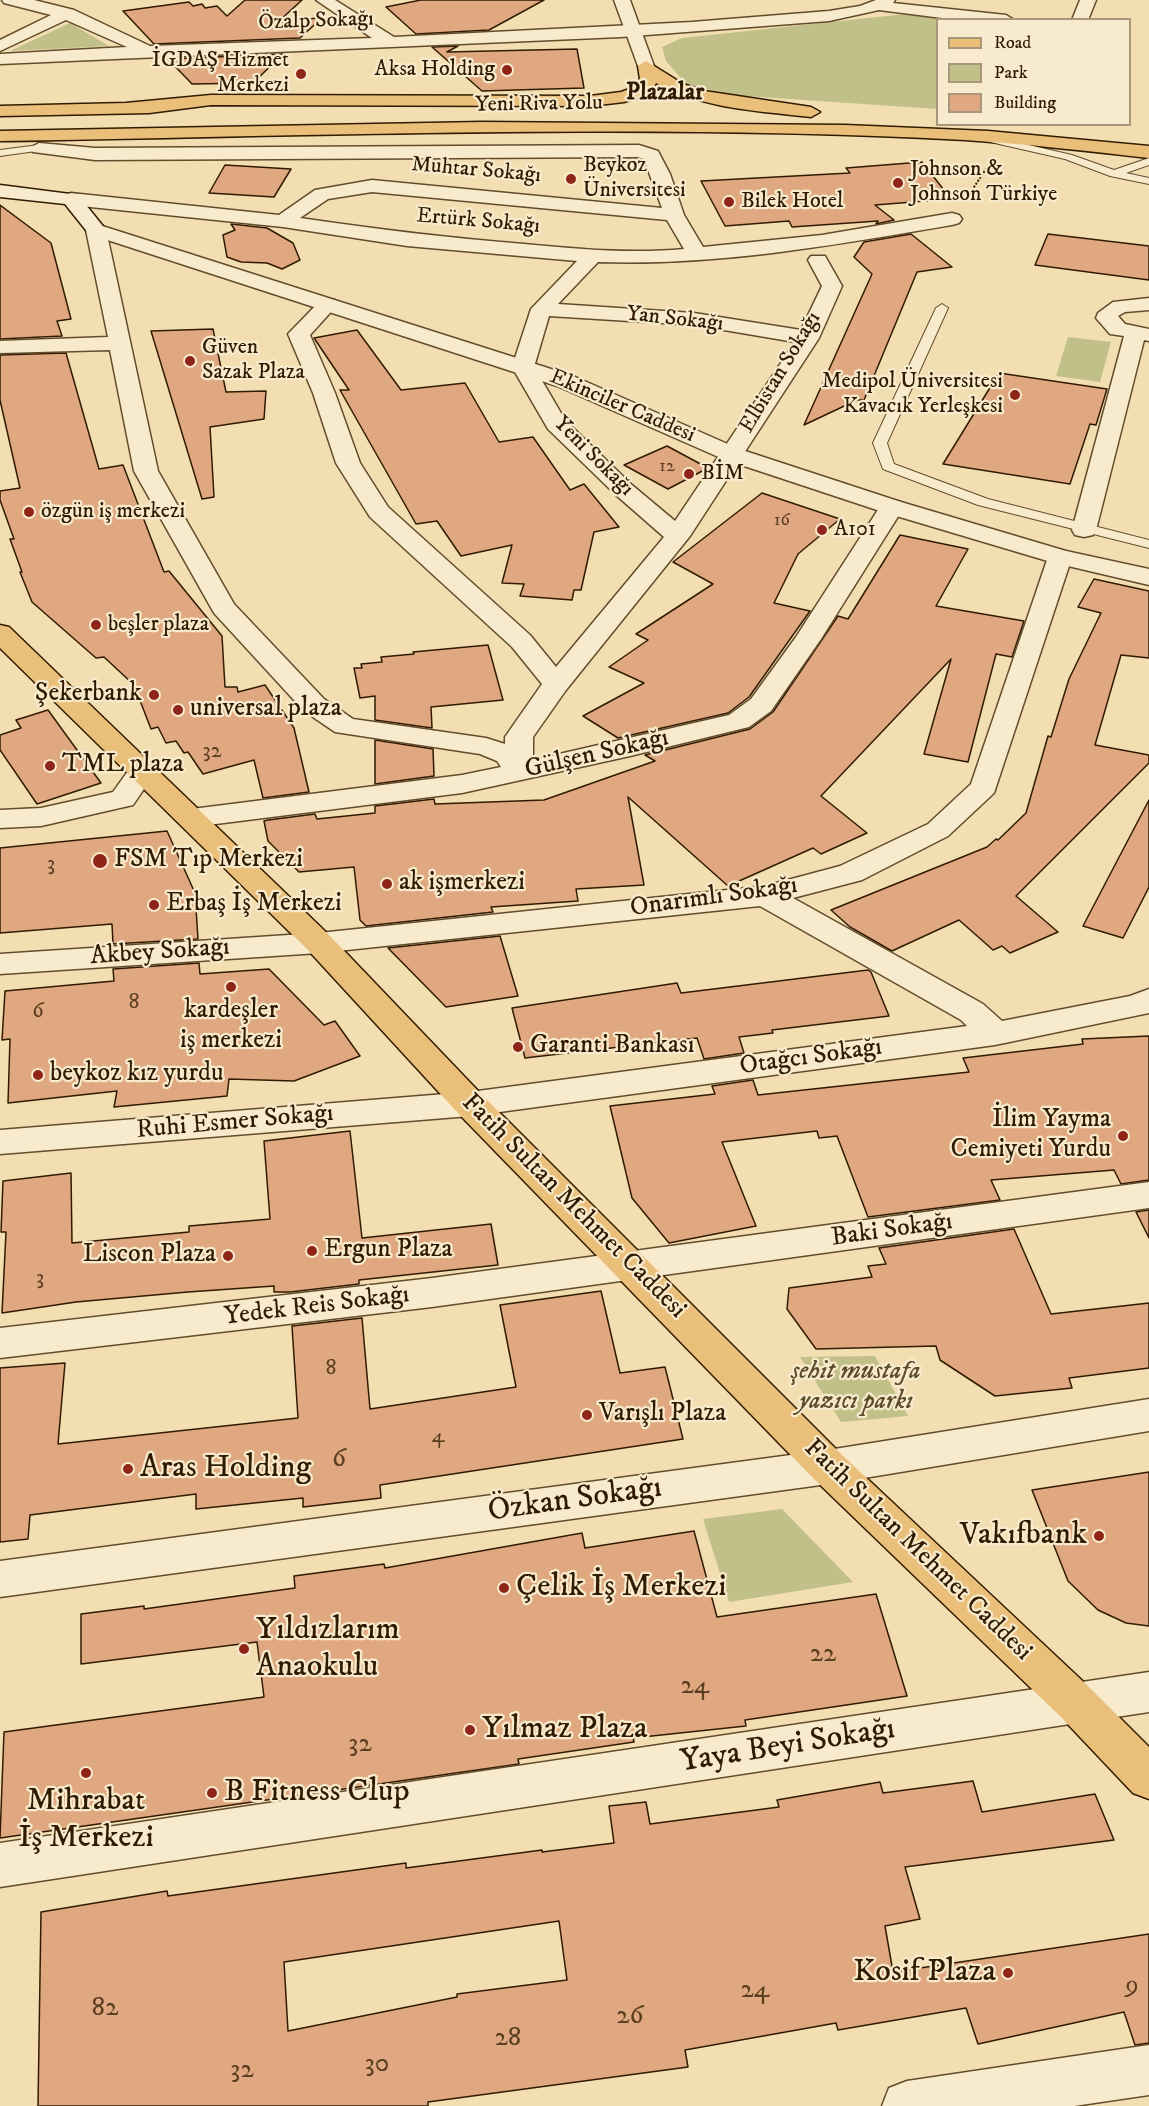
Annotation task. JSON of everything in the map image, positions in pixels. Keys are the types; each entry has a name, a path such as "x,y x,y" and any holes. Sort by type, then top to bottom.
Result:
{"main road":[{"path":"128,108 211,100 590,101 624,98 645,89 649,79 646,66"},
{"path":"646,66 655,77 682,91 822,114"},
{"path":"0,111 392,107 517,114"},
{"path":"0,123 517,114 822,114 936,121"},
{"path":"0,151 699,129"},
{"name":"Yeni Riva Yolu","path":"0,136 699,129 975,132 1149,138"},
{"name":"Yeni Riva Yolu","path":"975,132 1149,152"},
{"name":"Fatih Sultan Mehmet Caddesi","path":"0,633 319,943 470,1104 828,1467 1076,1703 1149,1778"}],"street":[{"path":"10,0 44,5 68,13 148,51"},
{"path":"324,0 390,42"},
{"path":"622,0 646,66"},
{"path":"1081,18 1088,0"},
{"name":"Özalp Sokağı","path":"0,59 148,51 635,33 831,15 884,3 992,18"},
{"path":"0,46 68,13"},
{"path":"39,148 95,154 639,151 651,155 661,174 674,215 696,252"},
{"name":"Muhtar Sokağı","path":"283,221 322,194 372,186 674,215"},
{"name":"Ertürk Sokağı","path":"0,190 283,221 407,240 593,256 651,258 822,241 952,219"},
{"path":"71,199 96,230 146,471 223,608 314,705 345,726 486,746 507,755 519,772"},
{"name":"Ekinciler Caddesi","path":"96,230 565,381 731,454 892,507 1060,557 1149,577"},
{"path":"523,367 541,309 593,256"},
{"name":"Elbistan Sokağı","path":"519,772 519,737 556,684 622,607 678,536 808,338 832,286 818,260"},
{"path":"328,304 299,334 324,393 348,463 379,512 428,560 521,641 556,684"},
{"path":"1084,530 1142,335 1111,324 1108,313 1120,306 1149,304"},
{"name":"Yan Sokağı","path":"541,309 694,319 808,338"},
{"path":"0,347 119,343"},
{"name":"Yeni Sokağı","path":"523,367 556,424 624,490 678,536"},
{"name":"Gülşen Sokağı","path":"192,818 462,784 739,721 762,705 808,639 892,507"},
{"name":"Onarımlı Sokağı","path":"319,943 765,896 851,873 938,830 984,787 1060,557"},
{"path":"0,819 41,817 123,799 143,770"},
{"path":"765,896 972,1012 995,1034"},
{"name":"Akbey Sokağı","path":"0,964 319,943"},
{"name":"Otağcı Sokağı","path":"470,1104 995,1034 1138,1005 1149,1000"},
{"name":"Ruhi Esmer Sokağı","path":"0,1142 470,1104"},
{"name":"Baki Sokağı","path":"634,1268 1149,1195"},
{"name":"Yedek Reis Sokağı","path":"0,1342 180,1323 634,1268"},
{"name":"Özkan Sokağı","path":"0,1579 828,1467 1149,1415"},
{"name":"Yaya Beyi Sokağı","path":"0,1865 1149,1692"},
{"path":"907,2106 1149,2070"}],"lane":[{"path":"975,132 1068,157 1114,174 1149,182"},
{"path":"1114,174 1149,161"},
{"path":"942,308 880,443 888,466 926,484 1084,530 1149,544"}],"path":[{"path":"952,219 992,160 975,132"}],"green space":[{"path":"915,13 966,18 936,18 936,109 730,95 686,84 666,61 662,47 682,38"},
{"path":"70,23 109,46 10,51"},
{"path":"1068,337 1111,342 1100,382 1056,376"},
{"name":"şehit mustafa yazıcı parkı","path":"875,1356 908,1416 841,1422 800,1357"},
{"path":"782,1509 853,1582 729,1602 703,1519"}],"building":[{"path":"245,0 302,0 276,24 323,17 300,38 154,44 123,11 189,2 193,6 202,4 205,8 217,6 227,16"},
{"path":"421,0 544,0 489,30 416,34 386,7"},
{"name":"Aksa Holding","path":"458,46 447,52 577,49 584,88 482,91 432,47"},
{"path":"283,54 253,83 192,84 168,59"},
{"path":"922,162 951,199 875,205 894,220 876,224 878,221 792,227 789,221 725,226 701,181 850,173 846,168"},
{"path":"225,165 291,169 274,197 209,193"},
{"path":"0,205 51,243 71,319 57,321 62,336 0,339"},
{"path":"231,224 267,228 293,243 300,260 282,269 267,263 241,262 227,257 223,235 235,230"},
{"path":"911,234 952,267 917,272 864,400 857,400 804,425 872,274 854,257 864,242"},
{"path":"1048,234 1149,246 1149,280 1035,265"},
{"name":"Güven Sazak Plaza","path":"213,329 226,392 266,391 264,419 210,427 214,497 202,499 151,331"},
{"path":"357,330 401,390 465,383 499,442 533,437 570,490 584,484 619,527 594,532 581,590 574,590 572,600 520,596 524,584 502,583 512,545 461,556 437,521 416,524 340,390 349,390 314,338"},
{"path":"66,353 99,469 123,465 164,572 169,571 222,636 225,687 237,687 238,692 265,685 294,728 309,792 263,798 254,760 203,774 188,752 184,753 176,741 166,743 158,727 151,729 134,685 104,657 96,658 32,602 20,572 22,572 10,539 14,539 0,500 0,491 20,488 0,400 0,355"},
{"path":"999,373 1107,389 1096,425 1090,424 1070,484 943,464"},
{"path":"667,446 708,468 668,489 624,465"},
{"path":"762,493 840,519 798,554 774,603 810,611 749,697 728,713 618,738 583,716 644,683 609,667 648,640 636,634 713,584 673,562"},
{"path":"900,535 968,549 936,606 1024,621 1012,657 996,654 968,762 924,754 951,659 821,796 867,833 821,854 813,848 728,886 628,797 644,885 576,889 578,901 491,907 493,912 366,926 360,920 354,867 299,872 268,841 264,821 268,820 315,814 317,819 375,813 375,806 434,799 435,804 544,800 655,761 645,755 750,729 773,712 838,616 848,619"},
{"path":"1094,579 1149,591 1149,658 1121,655 1095,745 1149,755 1149,763 1016,896 1058,932 1010,953 1002,946 993,950 959,920 892,951 850,927 831,910 987,847 996,839 998,840 1026,813 1048,736 1051,737 1069,679 1101,613 1078,607"},
{"path":"488,645 503,700 431,707 432,728 375,720 375,696 360,698 354,668 362,668 361,664 382,662 381,657 414,654 413,652"},
{"name":"TML plaza","path":"48,710 101,783 37,804 0,750 0,735 21,728 16,720"},
{"path":"375,740 433,749 434,776 375,784"},
{"path":"1149,800 1149,887 1123,938 1083,926"},
{"path":"167,831 195,893 198,939 113,944 112,924 0,933 0,848"},
{"path":"500,936 518,996 446,1007 388,948"},
{"path":"199,963 200,974 269,969 324,1025 335,1021 360,1056 294,1081 229,1079 227,1096 114,1107 117,1091 8,1103 10,1039 2,1040 5,991 114,981 113,969"},
{"path":"868,970 871,972 889,1016 772,1030 773,1033 739,1037 744,1053 704,1059 697,1038 525,1058 512,1008 677,983 681,993"},
{"path":"1149,1036 1149,1180 1121,1184 1114,1170 991,1180 1000,1200 868,1217 837,1136 819,1138 817,1131 722,1142 756,1226 669,1243 632,1198 610,1106 715,1094 712,1086 753,1080 758,1095 969,1072 963,1058 1083,1044 1082,1039"},
{"path":"350,1131 362,1238 491,1224 498,1265 359,1280 359,1284 290,1292 274,1292 274,1286 188,1292 76,1302 2,1313 6,1232 1,1232 3,1181 71,1173 72,1243 189,1232 189,1226 270,1219 264,1141"},
{"path":"1149,1210 1149,1238 1136,1212"},
{"path":"1014,1229 1051,1314 1149,1303 1149,1368 1069,1378 1072,1388 995,1396 940,1360 936,1346 816,1349 787,1309 789,1288 872,1277 868,1266 886,1264 879,1248"},
{"path":"601,1291 620,1373 665,1367 683,1439 380,1485 381,1498 303,1507 303,1498 196,1509 196,1494 30,1515 28,1539 0,1542 0,1368 65,1363 58,1444 298,1418 292,1326 362,1318 370,1409 516,1387 500,1305"},
{"name":"Vakıfbank","path":"1149,1472 1149,1626 1126,1623 1098,1610 1068,1581 1032,1490"},
{"path":"694,1531 717,1617 876,1594 907,1696 745,1720 746,1726 633,1738 634,1742 518,1759 519,1764 0,1838 4,1732 264,1697 257,1642 81,1664 81,1614 144,1606 144,1609 295,1588 294,1576 384,1564 385,1568 582,1533 585,1548"},
{"path":"973,1781 982,1812 1095,1794 1114,1840 905,1867 920,1919 885,1926 893,1972 1149,1934 1149,2043 1135,2045 1124,2012 978,2044 966,2008 838,2030 836,2023 685,2050 688,2067 428,2102 428,2106 38,2106 41,1912 167,1891 168,1896 406,1863 406,1868 614,1843 609,1806 646,1802 650,1824 779,1807 777,1800 880,1782 883,1793","holes":["559,1921 567,1980 457,1994 457,1997 288,2031 284,1962"]}],"place":[{"name":"Aksa Holding","path":"507,70"},
{"name":"İGDAŞ Hizmet Merkezi","path":"301,74"},
{"name":"Beykoz Üniversitesi","path":"571,179"},
{"name":"Johnson & Johnson Türkiye","path":"898,183"},
{"name":"Bilek Hotel","path":"729,202"},
{"name":"Güven Sazak Plaza","path":"190,361"},
{"name":"Medipol Üniversitesi Kavacık Yerleşkesi","path":"1015,395"},
{"name":"BİM","path":"689,474"},
{"name":"özgün iş merkezi","path":"29,512"},
{"name":"A101","path":"822,530"},
{"name":"beşler plaza","path":"96,625"},
{"name":"Şekerbank","path":"154,695"},
{"name":"universal plaza","path":"178,710"},
{"name":"TML plaza","path":"50,766"},
{"name":"FSM Tıp Merkezi","path":"100,861"},
{"name":"ak işmerkezi","path":"387,884"},
{"name":"Erbaş İş Merkezi","path":"154,905"},
{"name":"kardeşler iş merkezi","path":"231,987"},
{"name":"Garanti Bankası","path":"518,1047"},
{"name":"beykoz kız yurdu","path":"38,1075"},
{"name":"İlim Yayma Cemiyeti Yurdu","path":"1123,1136"},
{"name":"Ergun Plaza","path":"312,1251"},
{"name":"Liscon Plaza","path":"228,1256"},
{"name":"Varışlı Plaza","path":"587,1415"},
{"name":"Aras Holding","path":"128,1469"},
{"name":"Vakıfbank","path":"1099,1536"},
{"name":"Çelik İş Merkezi","path":"504,1588"},
{"name":"Yıldızlarım Anaokulu","path":"244,1649"},
{"name":"Yılmaz Plaza","path":"470,1730"},
{"name":"Mihrabat İş Merkezi","path":"86,1773"},
{"name":"B Fitness Clup","path":"212,1793"},
{"name":"Kosif Plaza","path":"1008,1973"}],"district":[{"name":"Plazalar","path":"665,94"}]}
